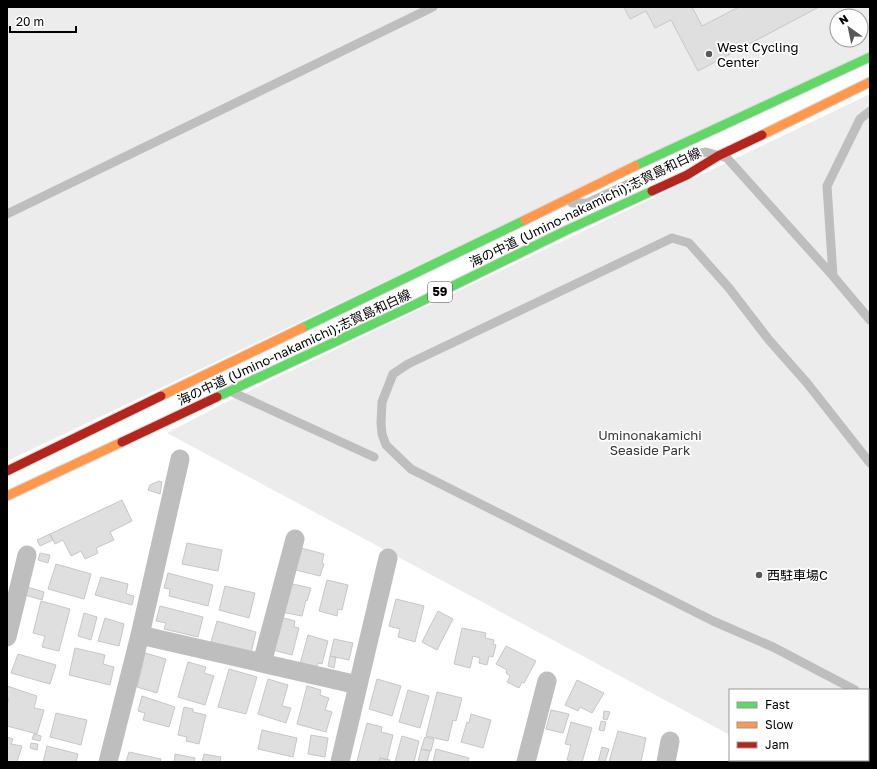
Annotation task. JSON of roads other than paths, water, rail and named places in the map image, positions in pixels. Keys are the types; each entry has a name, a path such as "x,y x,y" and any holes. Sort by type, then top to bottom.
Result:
{"main road":[{"name":"海の中道 (Umino-nakamichi);志賀島和白線","path":"7,471 409,277 556,203 680,144 870,57"},
{"name":"海の中道 (Umino-nakamichi);志賀島和白線","path":"7,496 416,304 567,230 686,175 718,156 870,82"}],"street":[{"path":"108,762 140,635 180,459"},
{"path":"262,663 295,539"},
{"path":"7,637 27,555"},
{"path":"340,762 388,558"},
{"path":"140,635 358,685"},
{"path":"526,762 547,681"},
{"path":"666,762 670,741"}],"lane":[{"path":"7,214 433,7"},
{"path":"833,276 827,186 860,119 870,111"},
{"path":"556,203 587,203 691,155 706,152 727,158 833,276 870,320"},
{"path":"853,689 773,647 713,621 411,469 386,445 382,434 382,402 394,374 408,364 672,238 689,243 807,383 870,463"},
{"path":"230,391 374,457"}],"place":[{"name":"West Cycling Center","path":"709,54"},
{"name":"西駐車場C","path":"759,575"}],"park label":[{"name":"Uminonakamichi Seaside Park","path":"650,442"}]}
